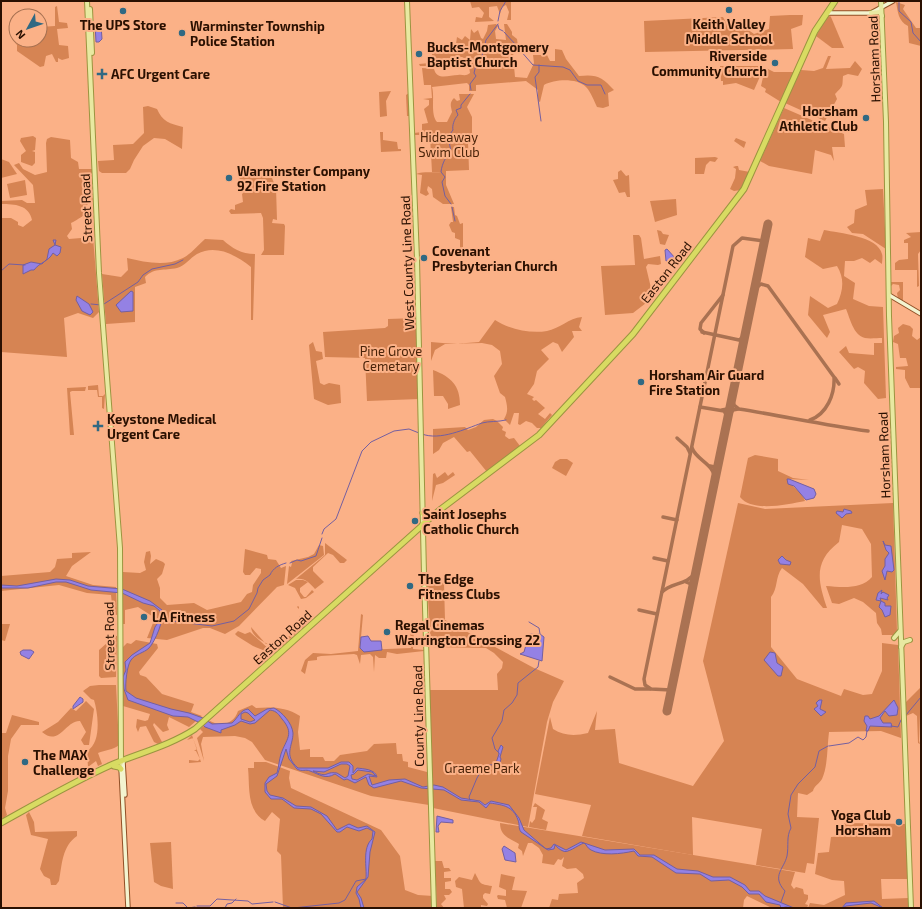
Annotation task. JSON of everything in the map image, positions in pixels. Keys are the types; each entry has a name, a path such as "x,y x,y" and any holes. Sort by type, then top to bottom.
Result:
{"highway":[{"name":"Easton Road","path":"423,524 430,517 539,435 633,334 744,189 812,39 835,1"},
{"name":"Easton Road","path":"1,824 57,791 120,761 178,739 200,725 447,504"},
{"path":"423,513 426,517 430,517"},
{"name":"Easton Road","path":"120,761 126,757 146,752"}],"main road":[{"name":"Street Road","path":"88,1 98,252 119,550 120,761 125,812 128,908"},
{"name":"West County Line Road","path":"407,1 417,248 423,524"},
{"name":"Horsham Road","path":"883,1 882,16 889,295 911,908"},
{"path":"871,13 892,1"},
{"path":"827,13 880,12 882,16"},
{"path":"889,295 921,314"},
{"name":"County Line Road","path":"423,524 434,908"},
{"path":"900,629 903,635 908,639 901,647 894,639 900,629"},
{"name":"Street Road","path":"120,761 125,812"}],"green space":[{"path":"470,1 511,1 511,20 507,20 509,12 506,5 502,7 500,14 497,6 489,7 489,17 494,21 475,22 476,17 482,18 484,13 479,7 472,8"},
{"path":"896,2 905,5 903,9 916,28 921,28 921,46 909,43 908,26 900,19"},
{"path":"57,6 59,22 67,23 68,28 57,29 59,45 68,46 69,58 62,60 58,58 58,62 56,62 52,54 46,56 44,66 40,67 17,51 17,48 48,48 48,26 55,26 55,7"},
{"path":"803,15 802,25 791,29 793,49 645,52 644,21 723,17 729,28 734,28 735,23 736,28 747,29 754,34 769,29 770,16"},
{"path":"830,16 844,48 832,48 816,36 827,17"},
{"name":"Hideaway Swim Club","path":"496,24 498,26 495,31 496,39 506,40 504,24 507,24 512,32 512,35 517,39 518,46 513,55 515,77 527,78 534,63 533,55 547,55 550,61 555,61 555,49 562,50 566,59 579,76 599,77 614,90 608,93 609,106 603,108 597,107 586,87 577,82 566,80 544,85 540,102 538,101 538,90 526,81 476,85 476,91 469,91 469,85 467,83 432,87 433,110 437,122 447,122 452,112 451,101 454,98 457,101 460,100 459,94 474,94 467,107 472,117 472,142 468,142 469,170 446,171 446,185 454,204 443,204 433,197 432,189 428,186 427,190 429,194 426,196 420,193 422,175 416,174 432,172 430,136 425,137 424,140 423,135 414,135 414,133 422,132 422,124 428,123 424,109 429,105 429,100 423,99 432,98 431,85 424,85 422,68 434,69 438,75 441,76 465,75 470,73 468,60 462,57 433,60 434,66 420,66 419,64 430,63 434,50 437,54 440,53 441,48 443,48 443,52 446,53 450,44 452,43 457,51 459,48 456,44 457,37 462,40 465,36 470,40 471,29 474,33 478,30 481,38 483,39 488,25"},
{"path":"828,56 831,56 826,69 850,68 855,61 862,69 858,76 848,74 843,76 842,86 835,94 837,99 825,121 785,103 801,70 814,71 823,68"},
{"path":"720,66 762,66 774,72 794,72 781,102 765,92 766,89 761,86 764,73 762,72 754,90 736,83 723,85 723,81 721,81"},
{"path":"391,91 386,101 387,116 380,117 379,92"},
{"path":"409,93 409,116 407,116 406,95"},
{"path":"148,106 157,109 161,116 167,121 174,125 183,127 182,149 165,139 154,138 143,146 130,169 126,173 102,173 99,171 98,161 114,160 113,145 133,144 144,133 143,107"},
{"path":"784,108 844,134 845,147 832,147 834,161 831,155 815,150 812,174 769,166 760,161"},
{"path":"380,132 383,132 383,140 397,142 398,149 401,149 401,151 381,152"},
{"path":"33,136 36,138 35,150 32,151 35,152 35,163 32,166 21,162 21,155 26,151 20,141 21,138"},
{"path":"51,137 70,140 71,158 78,162 79,169 92,169 92,178 90,179 93,202 89,203 84,208 92,207 91,210 71,223 72,229 67,236 69,239 93,237 99,312 93,318 78,313 64,318 67,357 1,352 1,218 11,218 18,222 18,225 23,227 32,220 25,208 11,204 1,204 1,201 22,200 27,203 35,203 33,185 14,165 19,163 23,169 35,175 47,172 46,143 47,139"},
{"path":"736,138 746,142 744,148 734,141"},
{"path":"695,158 718,158 715,162 710,161 706,165 704,174 695,174"},
{"path":"1,159 9,162 17,174 1,178"},
{"path":"738,166 739,170 750,172 741,190 734,191 730,189 735,178 736,169 733,167"},
{"path":"621,170 626,176 629,175 630,197 627,197 625,192 619,193 613,180 618,179 618,172"},
{"path":"270,173 276,188 277,220 273,219 272,223 284,224 285,226 284,255 261,255 264,250 263,218 261,213 231,214 229,211 231,209 235,210 235,205 243,202 242,194 245,191 251,190 248,180 241,181 237,174"},
{"path":"25,180 27,195 10,198 7,184"},
{"path":"883,189 886,249 863,234 852,233 847,227 854,223 855,210 867,205 865,190"},
{"path":"676,199 677,215 655,222 650,201"},
{"path":"451,207 454,207 455,215 457,216 460,224 463,223 463,250 460,250 460,240 455,238 455,233 452,232 449,225 453,222"},
{"path":"657,230 661,231 663,234 669,235 665,245 660,244"},
{"path":"824,230 866,239 879,248 882,254 882,264 875,259 870,263 862,258 854,261 845,261 844,276 855,283 853,299 869,306 883,307 886,398 878,399 864,383 865,371 858,367 854,369 839,352 846,346 849,353 874,355 874,343 882,343 882,338 865,338 861,336 852,326 846,309 823,315 830,332 827,338 808,315 810,296 828,308 837,304 842,290 842,280 837,266 823,269 805,257 808,238 820,241"},
{"path":"921,232 921,250 918,254 919,286 917,287 917,270 895,270 895,263 899,260 908,259 908,243 904,243 904,240 911,237 906,233"},
{"path":"633,235 639,235 641,238 644,259 660,256 661,264 648,264 646,267 651,288 646,303 633,313 605,315 601,266 635,265"},
{"path":"205,239 223,240 237,250 255,254 253,320 251,320 251,267 239,258 226,252 211,250 197,254 180,267 156,271 149,274 145,277 146,283 135,287 135,322 106,324 102,274 121,277 128,270 127,258 155,263 176,261 189,254"},
{"path":"891,282 903,282 903,302 898,299 897,293 900,290 899,285 893,284 891,286"},
{"path":"582,317 579,327 582,331 572,331 574,337 562,352 558,344 553,342 541,350 549,359 537,371 534,384 527,394 534,397 532,399 534,401 536,400 545,408 538,414 545,419 550,413 552,415 541,428 537,428 532,423 526,421 520,425 518,424 519,413 514,413 510,425 504,419 507,411 505,397 500,393 494,376 502,364 500,351 492,345 482,343 459,344 479,342 495,320 520,330 540,332 551,330 573,319"},
{"name":"Pine Grove Cemetary","path":"417,318 419,399 367,401 365,358 325,357 323,332 385,328 388,326 388,319"},
{"path":"903,324 910,326 913,329 912,336 917,340 921,337 921,388 910,388 905,378 905,370 896,369 896,367 908,366 906,358 900,358 898,344 893,342 894,336 899,333 898,328"},
{"path":"313,342 316,351 322,352 323,359 316,361 320,383 324,385 329,383 340,385 341,403 328,405 314,399 309,345"},
{"path":"431,342 452,344 445,344 435,350 431,361"},
{"path":"433,370 445,376 453,383 460,398 460,405 448,409 448,404 443,396 434,396"},
{"path":"98,385 99,396 103,396 105,394 104,409 102,408 102,397 98,397 97,390 88,390 88,386"},
{"path":"86,387 85,391 70,392 74,435 70,435 67,388"},
{"path":"493,419 503,427 502,430 506,432 505,436 509,439 514,438 520,446 487,472 470,451 467,452 454,437 443,443 439,450 433,454 433,429 465,427 468,430 476,427 484,420"},
{"path":"755,455 778,459 778,471 793,478 809,480 787,479 801,494 805,501 762,506 753,505 740,497 748,458"},
{"path":"560,459 567,459 573,463 566,476 552,468 555,462"},
{"path":"445,472 448,476 453,472 455,475 443,483 436,485 432,501 433,474 435,473 437,478"},
{"path":"738,503 765,509 893,503 897,632 895,635 882,635 881,629 877,623 876,613 863,602 854,598 839,604 832,603 826,586 857,586 872,577 871,544 862,529 842,525 839,542 831,549 821,565 821,589 827,608 823,608 803,584 782,568 778,575 775,590 771,597 771,647 797,679 841,696 844,689 863,695 872,694 882,671 882,643 898,645 901,738 881,731 829,732 826,762 822,779 813,791 807,795 798,793 797,817 819,818 814,864 807,863 805,873 756,865 762,829 692,817 693,855 582,836 591,805 535,794 550,717 553,729 565,734 579,735 588,733 597,711 595,730 615,729 619,763 693,786 724,741 703,661"},
{"path":"325,543 347,560 344,563 340,563 333,555 328,553 313,567 313,571 324,582 315,589 305,580 296,579 325,555"},
{"path":"319,545 323,546 324,555 287,584 289,566 291,567 292,563 291,561 314,554"},
{"path":"245,549 267,555 268,559 276,560 281,568 286,566 284,585 277,587 239,626 225,634 210,628 203,628 167,640 147,638 155,618 138,607 125,610 125,624 122,624 123,572 140,573 146,570 144,562 146,552 150,551 150,564 156,559 165,564 162,574 157,579 160,588 160,598 167,605 194,603 207,610 241,602 247,594 252,592 253,585 261,573 261,569 256,568 250,575 245,575 243,572"},
{"path":"91,552 72,566 66,576 93,585 116,587 117,615 113,614 111,595 87,593 59,585 1,591 1,576 50,572 55,567 57,559 72,558 72,553"},
{"path":"296,580 308,582 300,588 300,592 304,597 306,597 312,590 314,592 306,598 301,599 295,588 288,585"},
{"name":"Graeme Park","path":"427,582 444,583 445,620 534,668 564,681 553,702 547,722 528,827 433,808 429,690 498,690 497,674 502,668 503,662 494,653 486,648 431,647"},
{"path":"361,614 363,615 360,648 363,650 411,648 410,626 412,623 414,628 413,649 424,651 397,654 387,652 386,658 379,658 375,655 374,672 373,657 370,654 361,655 360,664 357,655 354,654 321,656 317,657 317,660 308,661 305,674 301,671 305,660 313,653 331,654 358,651"},
{"path":"299,616 305,625 278,650 267,644 271,643 275,647 278,647 299,626"},
{"path":"1,624 10,624 5,641 1,640"},
{"path":"251,627 264,642 255,635"},
{"path":"238,631 245,634 250,632 273,654 253,646 237,636 235,634"},
{"path":"110,635 117,636 116,677 101,678 99,676 99,650 107,643 107,638"},
{"path":"136,640 157,644 158,648 139,672 140,675 146,677 162,694 194,704 191,712 202,716 189,727 169,717 167,725 169,730 163,732 154,723 153,725 162,742 158,744 154,742 146,726 140,727 138,732 136,727 137,719 145,721 148,720 150,714 123,706 122,648 127,643 131,644"},
{"path":"116,685 119,745 112,749 98,753 102,764 98,766 96,761 88,767 87,751 92,747 95,741 98,727 97,712 94,700 83,691 90,686"},
{"path":"921,687 920,744 918,743 917,716 913,713 906,716 905,703"},
{"path":"86,701 94,709 89,745 84,745 81,740 86,732 80,721 71,724 58,735 48,736 42,732 58,722 71,708 76,711"},
{"path":"252,705 256,708 284,709 300,716 298,732 300,750 310,749 310,757 323,757 325,761 334,761 340,755 367,751 374,744 396,743 397,754 402,754 403,761 408,762 408,767 427,772 429,805 371,796 265,760 252,742 245,738 235,736 203,737 201,744 204,761 197,738 203,732 200,729 210,721 218,724 227,723 233,719 238,711"},
{"path":"12,715 39,722 39,725 21,725 11,739 8,756 8,791 5,808 7,815 3,819 1,816 1,733 6,733"},
{"path":"200,759 201,762 189,763 189,760 198,761"},
{"path":"254,762 266,762 290,771 289,778 291,788 381,830 400,856 405,890 418,895 433,896 433,908 283,908 281,855 277,851 280,819 272,812 265,821 255,811 250,798 248,768 254,768"},
{"path":"535,803 545,810 542,819 548,822 546,830 529,827 530,821 532,823 535,819 537,807 533,807"},
{"path":"29,812 34,822 35,832 77,831 77,836 68,845 66,850 62,862 59,881 56,885 51,885 50,879 44,876 40,869 48,839 31,835 26,815"},
{"path":"500,823 795,872 791,885 794,889 796,887 803,889 804,894 808,895 808,899 805,904 808,905 807,908 772,908 747,896 744,900 743,908 549,908 552,899 558,900 559,894 578,893 577,883 584,878 583,874 576,868 567,869 562,866 564,857 561,860 558,859 554,865 542,863 543,855 539,848 532,843 528,843 523,856 522,851 518,848 519,844 503,834"},
{"path":"844,823 906,824 908,879 881,879 882,899 909,898 910,908 808,908 810,903 824,905 845,895 844,881 832,880 815,874 818,853 829,852 831,837 844,836"},
{"path":"171,842 173,889 161,886 154,882 150,843"},
{"path":"435,861 442,861 444,868 449,868 451,871 444,872 444,878 451,878 451,881 445,882 445,889 450,889 452,892 449,895 444,895 446,899 441,904 444,908 437,908"},
{"path":"475,873 481,883 492,886 490,894 485,893 483,895 483,898 488,904 487,906 481,905 481,908 464,908 462,889 456,887 455,881 459,877 472,880"},
{"path":"501,874 515,877 512,890 527,891 521,908 507,908 505,900 498,899 498,895 506,896 506,890 499,887"}],"shaded area":[{"path":"97,23 101,25 102,39 99,42 96,42 95,24"},
{"path":"55,245 61,247 60,253 57,256 53,253 49,258 45,261 47,259 49,249"},
{"path":"667,249 676,259 666,261 665,250"},
{"path":"31,262 41,264 34,270 23,274 23,265"},
{"path":"131,291 133,292 133,311 121,312 116,305"},
{"path":"77,296 89,304 93,312 90,315 82,311 76,300"},
{"path":"787,479 814,489 816,494 814,498 806,500 794,486 788,484"},
{"path":"844,509 851,511 852,513 846,514 842,518 836,513 837,511 843,512"},
{"path":"883,541 885,545 891,546 894,570 892,572 887,571 885,580 882,571 885,566 885,559 889,553 886,550"},
{"path":"782,556 791,562 790,565 780,564 778,560"},
{"path":"56,579 70,580 88,586 122,589 150,601 162,610 163,614 161,624 151,645 147,650 133,658 128,666 126,691 136,698 189,713 203,718 212,724 232,723 241,713 248,709 255,716 267,709 274,708 283,715 291,725 293,738 290,755 293,763 298,768 328,768 341,762 349,762 353,766 353,773 357,768 369,770 376,774 377,777 369,776 372,785 389,780 405,779 423,787 434,785 443,787 461,798 480,801 485,805 491,801 509,805 519,818 524,830 544,848 521,832 516,815 507,807 490,803 486,808 479,802 461,800 444,790 421,788 401,781 374,788 369,785 366,777 355,783 347,779 344,780 335,774 325,776 308,770 299,770 289,759 286,749 277,776 266,784 267,791 270,795 283,798 296,806 311,807 327,816 337,830 349,824 358,828 367,826 375,832 370,852 368,877 357,892 361,898 364,908 361,908 356,893 357,887 366,879 366,852 372,839 373,831 367,828 359,831 347,827 340,832 337,832 321,814 311,809 294,808 282,799 271,799 265,792 265,783 269,777 277,773 281,754 289,733 286,724 278,713 270,710 255,723 250,724 241,721 221,730 221,733 205,727 188,717 173,716 128,700 124,689 123,677 126,670 125,662 132,655 150,643 155,627 161,618 160,611 154,606 143,603 122,593 91,590 66,582 56,582 28,588 1,588 1,585 17,586","holes":["245,712 248,713 255,720 250,722 241,719 241,714","341,764 347,764 350,766 348,776 345,778 337,773 324,775 313,771 324,772","358,770 372,772 376,776 368,774 357,780 352,779 351,775"]},
{"path":"882,590 881,594 883,592 889,595 887,598 888,600 880,598 881,601 876,600 878,593"},
{"path":"881,601 885,603 885,606 891,606 890,615 885,617 879,607"},
{"path":"529,634 540,634 544,637 542,661 520,654 524,652"},
{"path":"368,636 371,641 381,641 382,650 364,652 360,648 361,637"},
{"path":"23,650 31,650 34,652 29,659 21,655 20,652"},
{"path":"770,652 775,653 777,663 783,667 781,676 778,676 764,660"},
{"path":"80,697 83,699 83,702 73,709 73,706"},
{"path":"819,700 822,700 820,709 826,712 821,716 814,709 818,706 816,703"},
{"path":"894,700 898,708 897,715 889,716 885,711 880,718 883,723 891,723 892,727 870,726 868,731 866,731 867,726 864,721 865,716 868,716 870,719 879,716"},
{"path":"501,745 503,747 500,757 501,759 499,766 497,766 498,751"},
{"path":"437,816 453,820 453,823 441,822 438,826 439,832 436,832"},
{"path":"581,842 584,843 565,852 555,845 554,849 546,849 551,848 554,844 566,850"},
{"path":"584,843 605,850 634,849 640,855 654,855 677,869 698,871 713,877 730,877 745,885 750,891 759,891 765,896 794,908 781,908 780,905 766,902 759,894 749,894 742,887 729,880 711,881 700,874 676,873 652,857 638,856 634,851 618,854 606,854 595,852"},
{"path":"504,846 515,853 516,862 505,860 502,849"},
{"path":"874,901 883,908 871,903 846,906 842,908 846,903"}],"waterway":[{"path":"498,21 500,11 506,1"},
{"path":"899,1 899,11 911,22 913,33 921,42"},
{"path":"471,90 470,84 476,76 474,73 477,61 482,56 486,40 498,24"},
{"path":"498,25 499,29 503,31"},
{"path":"504,32 516,45"},
{"path":"519,49 533,65 563,67 570,70 578,81 587,85 601,85 605,94"},
{"path":"539,65 539,72 535,77 541,121"},
{"path":"451,204 445,196 442,182 445,177 441,172 444,160 451,150 449,143 454,120 458,115 456,110 461,108 461,105 470,94"},
{"path":"452,207 455,221"},
{"path":"104,304 138,282 143,275 152,269 175,264 183,260"},
{"path":"1,271 9,264 25,265"},
{"path":"91,304 101,305"},
{"path":"422,434 429,436 444,435 482,423 506,420"},
{"path":"322,534 324,529 336,519 362,451 371,442 394,431 409,429 419,433"},
{"path":"290,563 316,556 322,538"},
{"path":"163,620 212,626 234,621 249,609 263,580 270,575 276,567 286,563"},
{"path":"529,622 539,628 540,634"},
{"path":"499,753 495,749 492,738 502,721 504,710 512,703 517,695 518,683 538,667 539,661"},
{"path":"906,715 921,697"},
{"path":"891,726 898,727 901,720"},
{"path":"829,746 849,743 858,737 863,740 866,737 867,731"},
{"path":"781,902 785,891 781,886 779,877 787,856 788,838 791,828 788,814 791,795 798,784 815,767 819,751 828,746"},
{"path":"470,800 469,797 484,766 497,764"},
{"path":"293,908 339,903 345,900 356,881 366,879"},
{"path":"197,906 210,906 217,899 248,901 252,904 273,902"},
{"path":"225,908 227,904 232,903 236,899"},
{"path":"275,902 292,908"},
{"path":"176,903 183,903 188,908 195,907"}],"taxiway":[{"path":"671,690 651,689 645,685 644,679 733,246 742,238 764,241"},
{"path":"755,289 761,284 768,286 834,377 833,390 829,403 821,413 810,420"},
{"path":"704,333 700,329 701,323 723,295"},
{"path":"702,332 739,340 745,336"},
{"path":"835,378 839,384"},
{"path":"732,398 734,405 739,409 868,431"},
{"path":"722,410 727,409 731,405"},
{"path":"700,407 724,411 728,418"},
{"path":"728,417 733,410 738,409"},
{"path":"677,438 687,447 690,453"},
{"path":"692,448 694,452 712,470 715,480"},
{"path":"710,466 715,467 719,463"},
{"path":"663,517 677,520"},
{"path":"654,558 668,561"},
{"path":"662,592 688,580 696,572"},
{"path":"686,582 691,584 693,587"},
{"path":"639,610 657,614"},
{"path":"610,677 635,689 650,689"}],"runway":[{"path":"667,711 768,224"}],"place":[{"name":"Keith Valley Middle School","path":"729,10"},
{"name":"The UPS Store","path":"123,11"},
{"name":"Warminster Township Police Station","path":"182,33"},
{"name":"Bucks-Montgomery Baptist Church","path":"419,54"},
{"name":"Riverside Community Church","path":"775,63"},
{"name":"AFC Urgent Care","path":"102,74"},
{"name":"Horsham Athletic Club","path":"866,118"},
{"name":"Warminster Company 92 Fire Station","path":"229,178"},
{"name":"Covenant Presbyterian Church","path":"424,258"},
{"name":"Horsham Air Guard Fire Station","path":"641,382"},
{"name":"Keystone Medical Urgent Care","path":"98,426"},
{"name":"Saint Josephs Catholic Church","path":"415,521"},
{"name":"The Edge Fitness Clubs","path":"410,586"},
{"name":"LA Fitness","path":"144,617"},
{"name":"Regal Cinemas Warrington Crossing 22","path":"387,632"},
{"name":"The MAX Challenge","path":"25,762"},
{"name":"Yoga Club Horsham","path":"899,822"}]}
